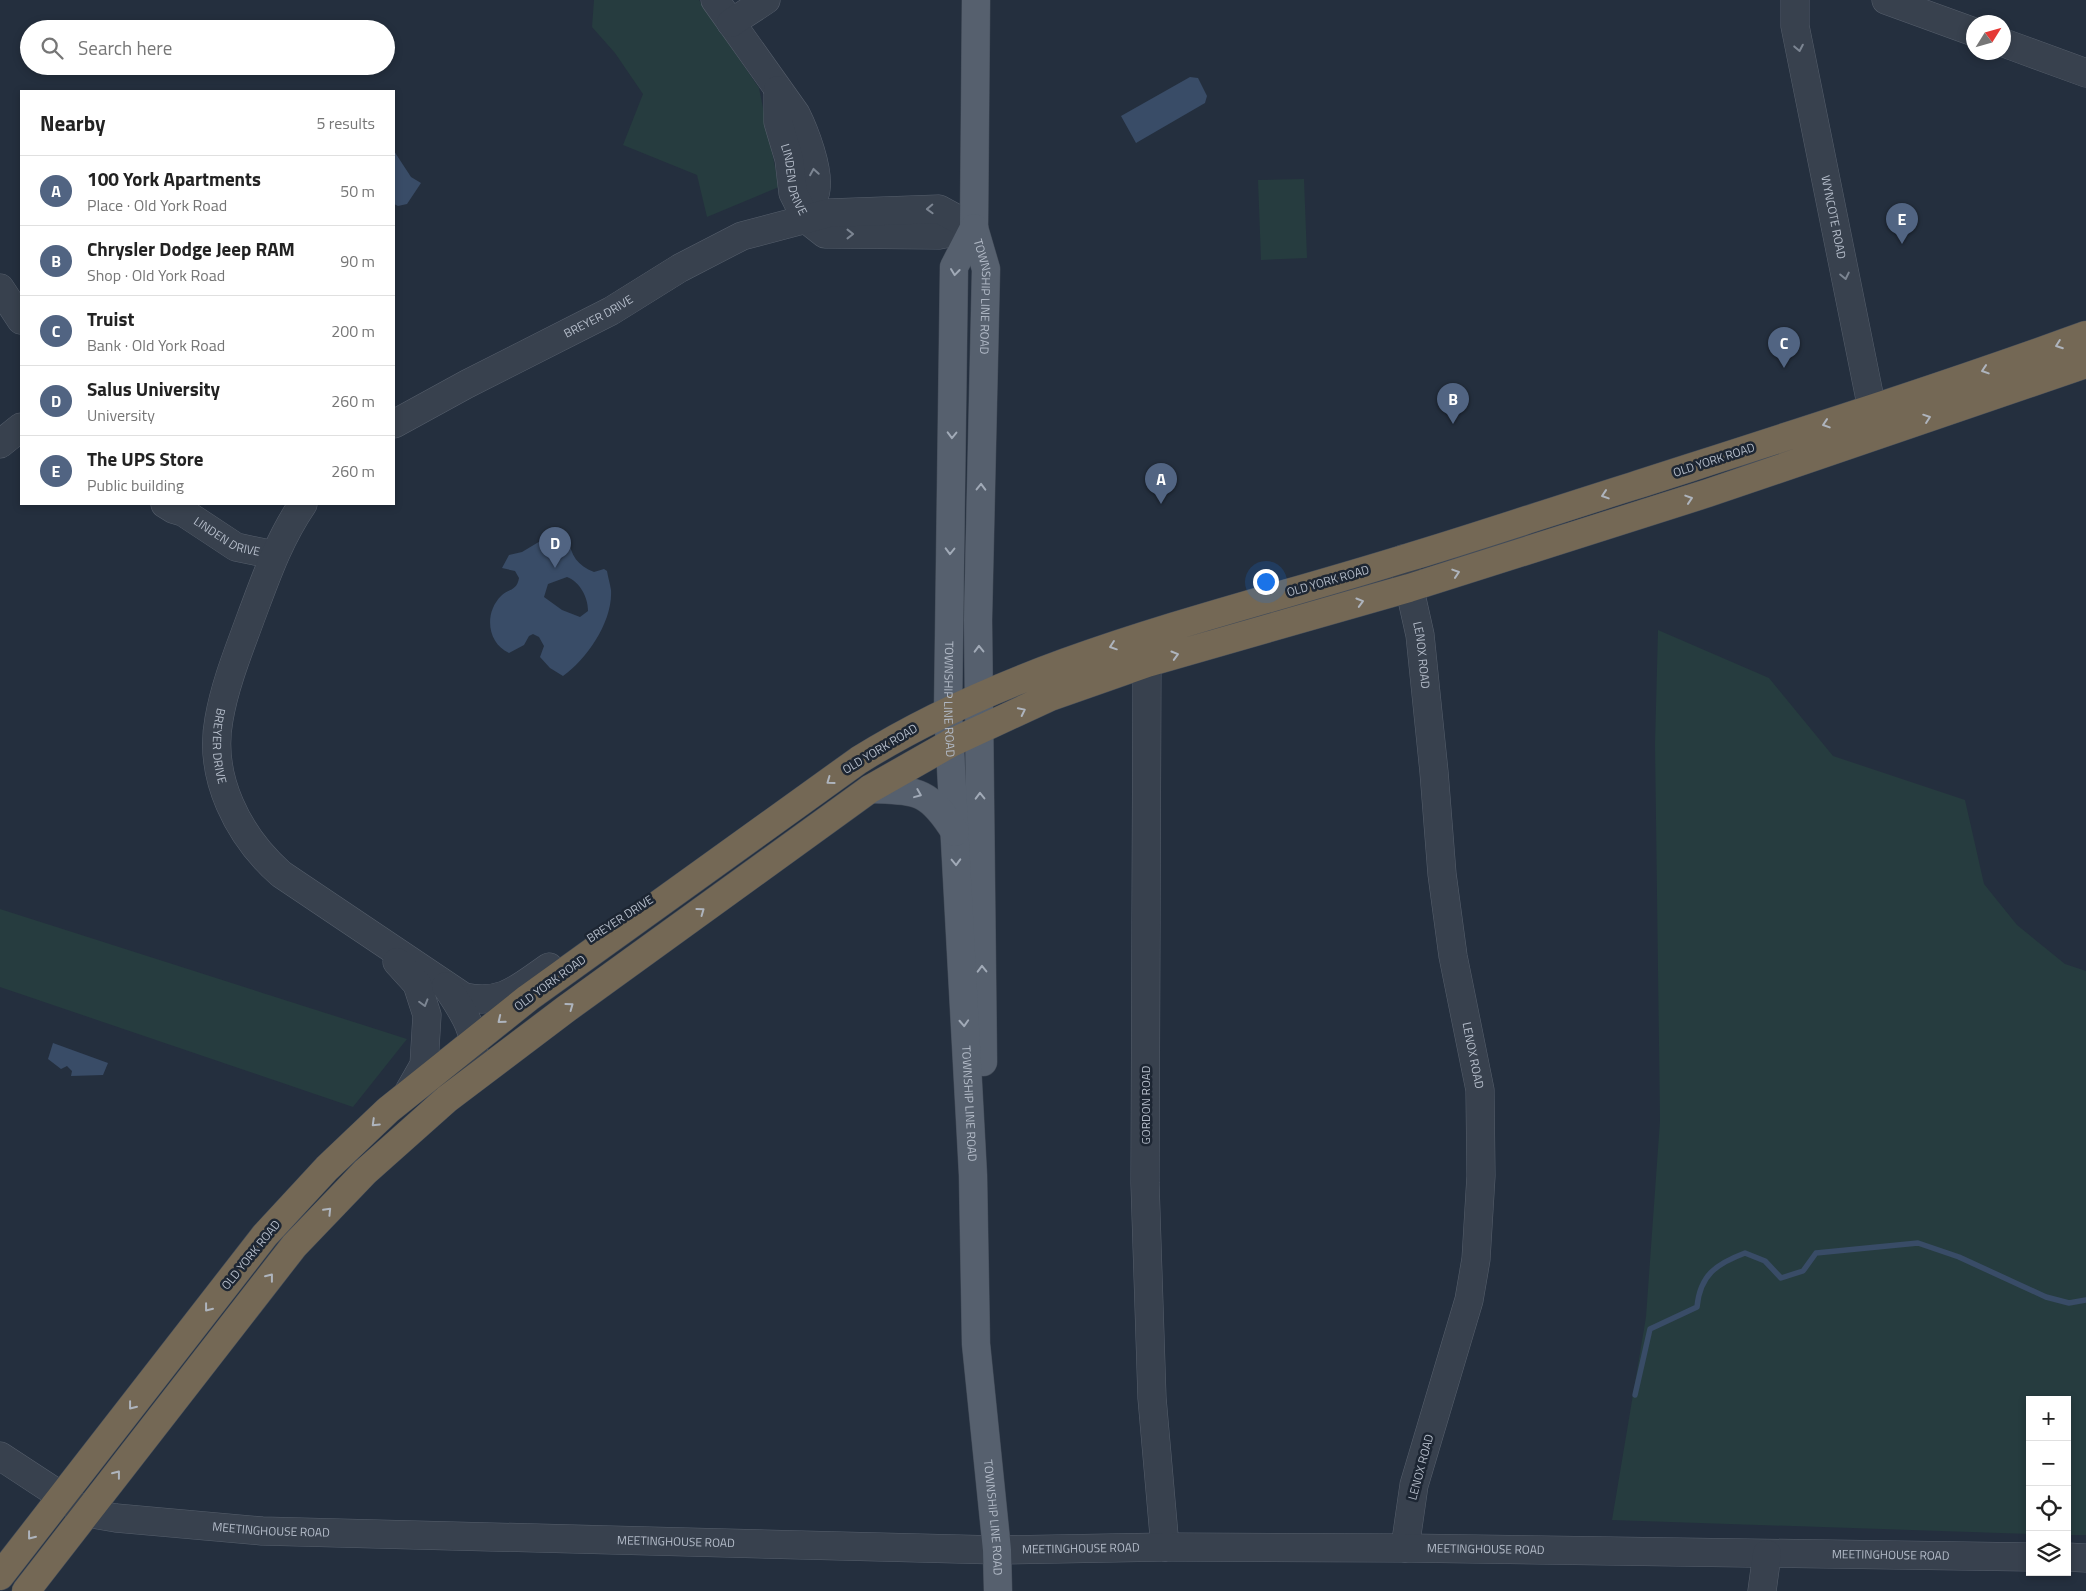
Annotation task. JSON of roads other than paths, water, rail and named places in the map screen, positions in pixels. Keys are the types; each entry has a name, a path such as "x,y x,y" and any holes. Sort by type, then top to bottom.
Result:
{"highway":[{"name":"OLD YORK ROAD","path":"0,1576 265,1235 327,1168 408,1093 528,998 859,760 905,731 1039,672 1145,635 1403,559 1872,409 2086,335"},
{"path":"26,1591 294,1246 365,1172 447,1099 566,1009 870,789 951,744 1050,697 1147,663 1409,588 1642,514 2086,364"},
{"path":"1637,484 1642,514"}],"main road":[{"name":"TOWNSHIP LINE ROAD","path":"973,1175 984,1053 978,732 980,698 978,620 986,269 974,228 976,0"},
{"name":"TOWNSHIP LINE ROAD","path":"974,228 954,267 948,712 973,1175 976,1344 997,1550 998,1591"},
{"path":"870,789 914,791 923,795 942,811 955,832"}],"street":[{"name":"LINDEN DRIVE","path":"715,0 778,90 778,122 789,159 793,193 806,219"},
{"path":"731,23 766,0"},
{"name":"WYNCOTE ROAD","path":"1795,0 1795,26 1872,409 1881,434"},
{"path":"1886,0 1966,29"},
{"path":"2011,45 2084,68"},
{"name":"BREYER DRIVE","path":"395,423 466,384 611,311 680,268 742,236 829,213 939,209 974,228"},
{"path":"0,288 20,318"},
{"path":"0,444 20,428"},
{"name":"BREYER DRIVE","path":"302,505 274,555 233,665 219,720 219,770 237,822 261,855 281,874 446,986 464,997 487,1000 506,996 652,897 691,881"},
{"name":"LINDEN DRIVE","path":"177,506 236,547 274,555"},
{"name":"LENOX ROAD","path":"1403,559 1420,635 1442,874 1453,956 1480,1090 1481,1176 1476,1259 1470,1300 1414,1485 1405,1548"},
{"name":"GORDON ROAD","path":"1147,663 1146,1183 1152,1398 1165,1547"},
{"name":"BREYER DRIVE","path":"374,937 418,984 426,1006 427,1039 424,1065 408,1093"},
{"name":"BREYER DRIVE","path":"446,986 466,1018 473,1050 469,1065 447,1099"},
{"name":"MEETINGHOUSE ROAD","path":"0,1456 61,1498 87,1513 116,1518 262,1531 997,1550 1165,1547 1405,1548 2026,1557"},
{"path":"1762,1591 1767,1554"},
{"path":"2071,1557 2086,1558"}],"water":[{"path":"1190,77 1198,78 1207,96 1205,103 1136,143 1121,116"},
{"path":"395,153 411,177 421,183 407,204 398,206 395,204"},
{"path":"562,534 569,538 573,555 583,567 594,572 604,569 607,571 611,590 608,614 597,638 581,660 563,676 550,668 540,657 544,646 539,637 533,634 529,636 524,645 509,653 496,642 490,627 492,611 496,603 501,596 514,588 518,582 519,578 515,571 502,568 509,555 522,552 542,540","holes":["567,577 579,586 587,600 588,611 580,617 562,610 544,597 548,584"]},
{"path":"53,1043 108,1063 103,1075 71,1076 72,1071 67,1066 61,1069 48,1059"}],"waterway":[{"path":"1635,1395 1650,1329 1697,1307 1702,1287 1711,1272 1718,1266 1745,1253 1765,1261 1781,1278 1803,1271 1816,1253 1918,1243 1959,1257 2046,1297 2069,1303 2086,1300"}],"place":[{"name":"The UPS Store","path":"1902,244"},
{"name":"Truist","path":"1784,368"},
{"name":"Chrysler Dodge Jeep RAM","path":"1453,424"},
{"name":"100 York Apartments","path":"1161,504"},
{"name":"Salus University","path":"555,568"}]}
